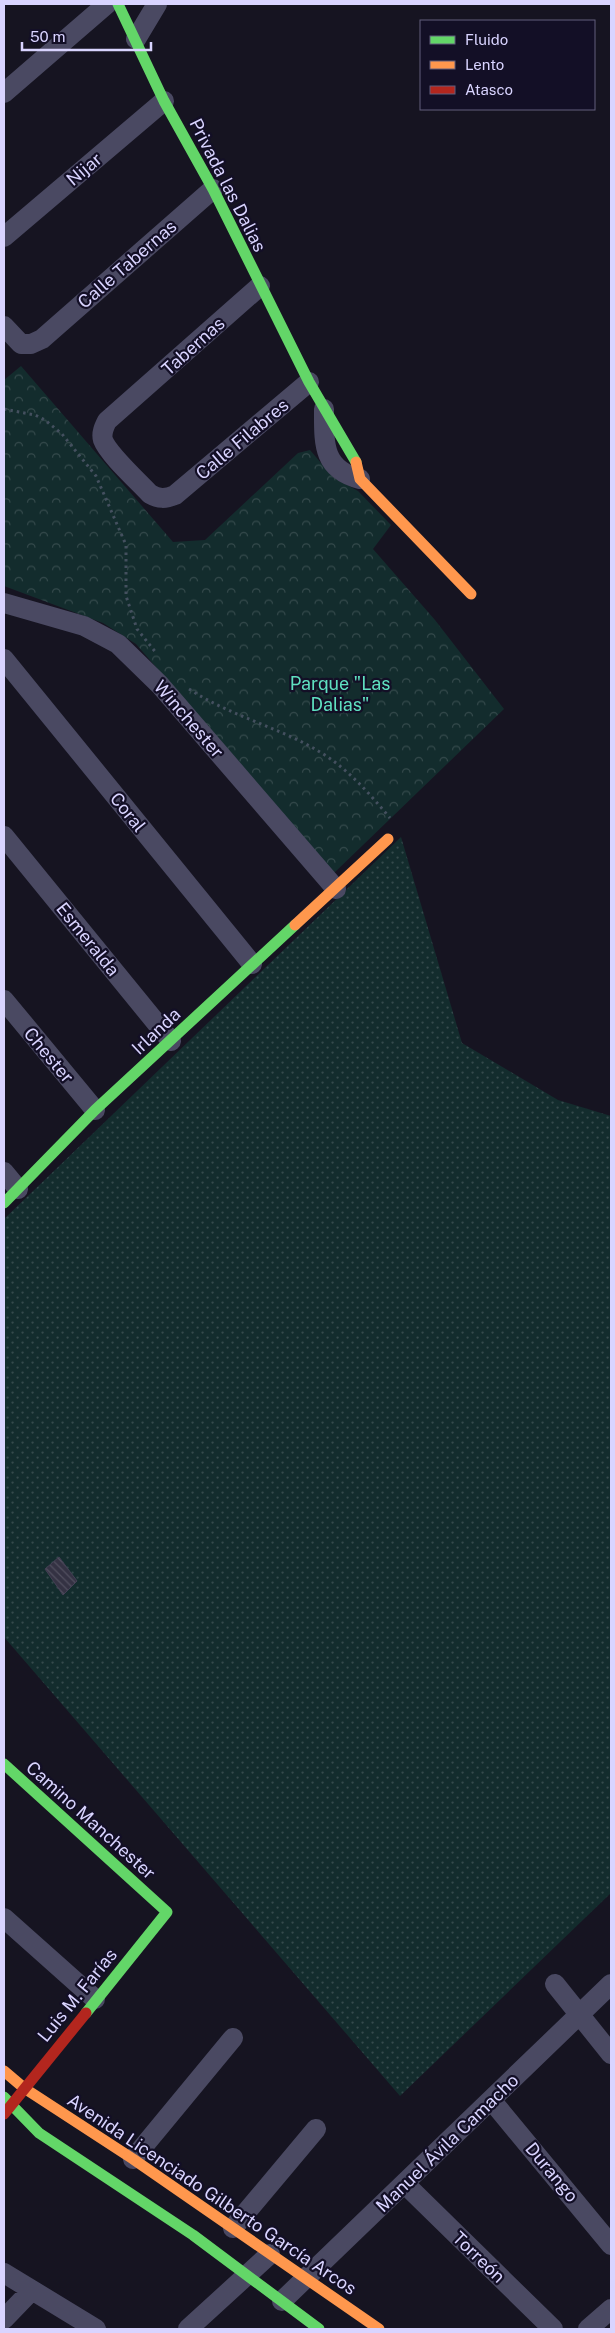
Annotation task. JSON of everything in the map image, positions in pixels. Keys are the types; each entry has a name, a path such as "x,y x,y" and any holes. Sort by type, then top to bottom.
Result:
{"street":[{"path":"4,94 107,4"},
{"name":"Privada las Dalias","path":"118,4 164,101 212,189 309,382"},
{"path":"136,39 157,4"},
{"name":"Nijar","path":"4,237 164,101"},
{"name":"Calle Tabernas","path":"4,326 21,344 31,344 42,339 212,189"},
{"name":"Tabernas","path":"175,495 158,498 150,494 110,452 103,440 102,430 107,421 260,286"},
{"path":"309,382 324,409 326,452 337,468 350,477 360,479 472,594"},
{"name":"Calle Filabres","path":"175,495 309,382"},
{"name":"Winchester","path":"4,603 84,626 118,644 160,685 336,890"},
{"name":"Coral","path":"4,659 252,964"},
{"name":"Esmeralda","path":"4,836 172,1041"},
{"name":"Irlanda","path":"11,1196 95,1110 172,1041 252,964 336,890 388,839"},
{"name":"Chester","path":"4,1000 95,1110"},
{"path":"4,1172 11,1196"},
{"name":"Camino Manchester","path":"4,1764 155,1901"},
{"name":"Luis M. Farías","path":"4,2114 8,2101 24,2088 167,1912 155,1901"},
{"path":"4,1918 95,2000"},
{"path":"555,1984 611,2054"},
{"name":"Manuel Ávila Camacho","path":"282,2301 611,1984"},
{"path":"133,2159 233,2038"},
{"name":"Avenida Licenciado Gilberto García Arcos","path":"4,2071 24,2088 133,2159 379,2329"},
{"name":"Durango","path":"492,2100 611,2245"},
{"path":"8,2101 39,2133 193,2235 319,2329"},
{"path":"234,2228 316,2129"},
{"name":"Torreón","path":"405,2184 553,2329"},
{"path":"188,2329 270,2254"},
{"path":"4,2273 96,2329"},
{"path":"4,2319 31,2291"},
{"path":"588,2329 611,2308"}],"path":[{"path":"4,409 35,415 46,420 62,434 96,476 126,545 126,596 137,630 162,660"},
{"path":"186,687 209,701 290,736 331,759 351,775 395,824 388,839"}],"green space":[{"name":"Parque \"Las Dalias\"","path":"21,366 173,542 205,540 298,453 310,450 333,477 358,491 391,525 373,549 435,620 504,709 334,873 136,644 103,623 4,586 4,380"},
{"path":"401,837 462,1043 558,1100 611,1116 611,1893 400,2096 4,1637 4,1219"}],"building":[{"path":"59,1557 77,1581 63,1595 45,1569"}],"traffic: fast":[{"path":"118,4 164,101 213,189 309,382 356,462"},
{"path":"4,1203 95,1110 295,925"},
{"path":"4,1764 167,1912 86,2013"},
{"path":"4,2097 39,2133 193,2235 319,2329"}],"traffic: slow":[{"path":"356,462 360,479 471,594"},
{"path":"295,925 388,839"},
{"path":"4,2071 24,2088 133,2159 379,2329"}],"traffic: jam":[{"path":"4,2114 86,2013"}]}
